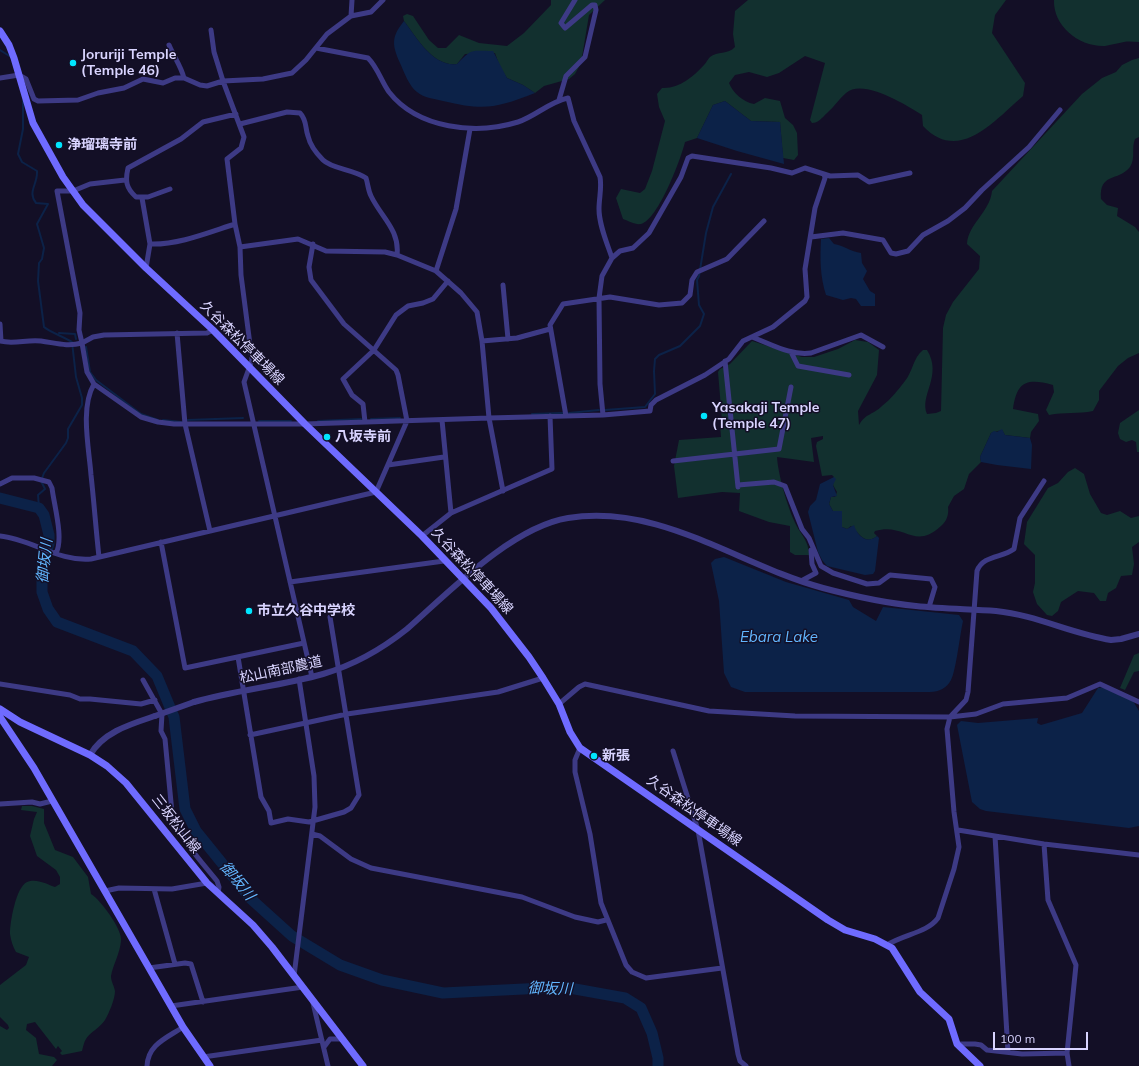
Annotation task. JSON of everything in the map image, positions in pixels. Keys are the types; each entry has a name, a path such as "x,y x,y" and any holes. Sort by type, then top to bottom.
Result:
{"main road":[{"name":"久谷森松停車場線","path":"0,30 9,45 33,122 72,191 96,218 146,268 213,330 305,424 422,536 444,561 464,579 491,608 530,656 559,704 570,732 580,748 828,920 845,930 888,944"},
{"name":"三坂松山線","path":"0,709 20,722 90,755 107,766 126,783 207,882 253,925 312,998 363,1066"},
{"path":"0,717 34,768 52,802 183,1027 210,1066"},
{"path":"11,733 13,726 20,722"},
{"path":"888,944 895,952 920,992 949,1019 957,1044 980,1066"}],"street":[{"path":"351,16 352,0"},
{"path":"0,78 19,75 26,79 34,99 38,101 78,100 98,93 124,88 143,79 163,83 176,78 184,78 200,85 207,86 223,81 263,79 292,73 327,34 351,16 371,12 383,0"},
{"path":"559,100 566,76 585,56 596,10 595,5 592,5 565,28 561,23 562,19 575,0"},
{"path":"211,30 214,52 223,81 244,136 241,148 227,159 235,224 240,247 241,275 252,360 244,382 252,423 312,676"},
{"path":"169,45 174,58 180,64 184,78"},
{"path":"316,48 368,58 389,91 410,111 422,118 436,123 470,129 487,128 520,121 559,100 568,98 574,120 600,177 601,186 599,210 602,230 612,258"},
{"path":"811,237 843,232 883,240 891,253 896,254 908,251 923,235 948,221 965,208 982,190 1029,147 1060,110"},
{"path":"240,124 287,112 300,113 305,120 310,142 322,160 327,164 350,170 366,178 371,197 394,232 397,240 397,255"},
{"path":"170,189 142,198 136,197 131,193 126,180 128,168 181,139 203,122 236,114"},
{"path":"436,271 456,209 470,129"},
{"path":"603,415 600,384 599,298 602,276 612,258 620,251 633,248 649,233 680,177 688,158 692,156 792,173 805,168 824,174 844,177 858,175 869,182 910,173"},
{"path":"126,180 90,184 72,191 57,191 80,312 79,330 87,372 94,384 140,417 174,424 305,424 603,415 650,411 651,405 656,400 705,375 725,361 737,350 742,341 773,327 805,301 807,297 805,269 815,208 825,178 824,174"},
{"path":"142,198 150,244 146,268"},
{"path":"566,416 550,329 550,325 563,304 599,298 624,299 658,305 682,303 690,295 692,280 699,271 727,259 764,221"},
{"path":"150,244 165,245 178,242 235,224"},
{"path":"240,247 298,239 313,244 326,251 385,252 397,255 436,271 448,281 477,312 482,341 489,418 503,491"},
{"path":"0,536 7,536 78,560 99,557 376,492 407,421 398,375 374,350 344,324 310,280 309,267 313,244"},
{"path":"365,422 363,404 352,395 343,379 374,350 396,315 412,304 424,304 433,299 448,281"},
{"path":"503,285 508,339"},
{"path":"0,324 0,341 10,343 40,341 59,346 82,343 93,337 104,335 207,333 213,330"},
{"path":"482,341 508,339 550,329"},
{"path":"176,333 185,424 210,531"},
{"path":"752,337 791,352 811,353 860,335 883,347"},
{"path":"791,352 798,366 849,375"},
{"path":"725,361 738,487 774,482 785,486 802,529 808,538 817,560 826,570 867,584 879,583 890,574 916,579 931,579 935,587 929,607"},
{"path":"94,384 91,389 88,402 86,431 99,557"},
{"path":"673,460 734,455 779,449 791,387"},
{"path":"422,536 451,514 552,469 550,416"},
{"path":"442,420 444,457 451,514"},
{"path":"388,465 444,457"},
{"path":"0,484 12,478 34,478 49,482 52,488 59,535 59,545 55,553"},
{"path":"888,944 908,934 929,927 938,918 958,856 959,847 958,830 954,812 947,729 950,717 966,700 968,692 976,571 979,564 992,557 1014,549 1020,518 1044,481"},
{"name":"松山南部農道","path":"90,755 98,743 123,727 194,702 312,676 339,668 367,656 391,641 501,549 551,522 568,518 608,515 661,525 680,531 801,581 878,601 929,607 996,611 1022,616 1111,640 1139,634"},
{"path":"161,542 185,668 304,643"},
{"path":"801,581 816,573 812,564 811,545"},
{"path":"290,582 444,561"},
{"path":"238,657 261,797 270,811 271,823 288,819 304,822 344,812 351,808 359,795 330,617"},
{"path":"250,735 347,714 498,692 543,678"},
{"path":"294,976 314,820 314,776 299,679"},
{"path":"143,680 162,714 161,731 165,739 174,819 180,834 217,882 219,887 218,893"},
{"path":"0,684 70,695 80,699 90,698 142,704 155,700"},
{"path":"559,704 586,684 714,711 795,716 950,717 976,714 1003,704 1067,698 1100,684 1139,702"},
{"path":"580,748 575,760 575,772 590,834 601,903 606,920 626,965 632,972 646,978 722,968"},
{"path":"673,751 698,830 738,1054 740,1061 746,1066"},
{"path":"0,804 32,802 40,804 52,802"},
{"path":"958,830 1044,844 1139,855"},
{"path":"312,834 320,836 351,859 372,868 522,897 575,917 598,922 606,920"},
{"path":"995,836 1008,1052"},
{"path":"1044,844 1048,900 1076,965 1067,1053 1069,1066"},
{"path":"105,891 119,888 178,888 207,882"},
{"path":"154,889 175,964"},
{"path":"149,968 175,964 191,964 203,1002"},
{"path":"172,1006 303,987"},
{"path":"312,998 328,1066"},
{"path":"147,1066 148,1056 152,1048 183,1027"},
{"path":"324,1047 330,1039 344,1040"},
{"path":"203,1057 322,1040"},
{"path":"957,1044 982,1045 987,1050 1022,1054 1067,1053"}],"green space":[{"path":"551,0 605,0 589,15 581,63 575,74 569,79 544,86 535,93 523,85 507,78 500,67 495,53 465,54 457,64 448,64 440,61 420,43 404,21 403,16 407,14 413,16 429,40 438,48 446,48 459,35 479,43 507,46 524,33 551,5"},
{"path":"748,0 1006,0 995,15 992,33 1025,83 1023,96 1000,117 976,135 963,140 950,141 936,137 923,126 922,115 884,95 863,89 853,89 846,93 822,118 812,123 810,120 825,63 805,56 779,73 767,77 749,72 735,75 729,83 736,94 742,99 754,104 765,98 780,101 785,118 793,125 797,133 798,155 794,160 783,158 780,122 751,121 725,101 713,105 697,138 685,142 668,188 648,220 639,224 623,219 616,198 621,189 640,193 645,189 652,171 665,121 659,107 657,94 662,88 674,87 690,78 713,55 729,51 735,47 733,34 735,11"},
{"path":"1054,0 1139,0 1139,42 1126,42 1105,46 1086,43 1077,39 1069,33 1058,18"},
{"path":"1139,58 1139,137 1135,139 1134,142 1132,164 1125,172 1106,181 1101,190 1101,199 1107,205 1118,208 1117,216 1135,227 1139,232 1139,353 1128,358 1118,366 1099,391 1099,400 1093,411 1049,415 1046,410 1054,392 1053,385 1036,382 1025,384 1017,392 1013,409 1038,414 1039,421 1031,432 1030,438 1005,435 1002,430 991,433 980,457 981,462 969,474 964,489 954,496 948,507 948,515 945,522 932,533 924,536 916,536 885,529 875,531 874,533 877,536 869,540 862,537 851,526 847,529 842,527 840,511 833,511 829,504 831,497 835,497 837,492 833,485 834,477 832,475 822,476 816,446 817,442 823,439 823,436 811,438 814,462 777,457 779,474 788,505 795,523 806,542 809,555 795,555 790,552 790,526 769,522 739,511 740,493 722,492 678,498 674,466 679,440 721,437 720,424 722,420 718,372 720,369 730,364 752,341 802,357 814,357 838,349 855,340 868,342 879,350 877,375 858,411 859,425 864,418 879,409 894,394 908,377 920,353 923,350 927,350 933,368 925,407 927,414 941,411 943,328 946,315 953,302 979,269 980,256 967,244 968,237 987,205 992,191 1082,94 1102,78 1116,72 1122,65"},
{"path":"1139,410 1139,452 1137,452 1136,442 1132,440 1126,442 1120,439 1118,433 1120,423"},
{"path":"1075,468 1084,474 1090,494 1101,513 1107,515 1120,511 1131,518 1139,516 1139,542 1132,547 1134,564 1132,575 1121,576 1116,588 1108,593 1106,601 1100,601 1094,593 1078,591 1061,602 1058,611 1052,616 1047,615 1037,604 1033,592 1035,583 1035,555 1024,544 1027,522 1048,488 1058,483 1068,472"},
{"path":"1139,653 1139,671 1134,672 1125,690 1120,688 1134,655"},
{"path":"22,806 32,806 44,809 44,823 55,850 73,857 88,877 91,894 100,902 110,915 121,936 119,950 111,976 115,991 113,1002 105,1020 86,1039 82,1051 62,1055 60,1053 62,1051 58,1046 56,1049 35,1022 27,1024 26,1030 36,1038 39,1054 54,1057 57,1060 52,1066 0,1066 0,1026 7,1030 9,1028 0,1017 0,985 26,965 29,957 16,952 12,944 10,934 14,905 23,885 27,882 38,881 55,887 60,884 60,877 56,870 37,856 30,836 37,812 21,810"}],"water":[{"path":"404,21 426,50 440,61 448,64 457,64 469,53 493,51 507,78 523,85 535,93 500,105 480,107 457,104 423,96 414,89 407,79 395,51 395,37"},
{"path":"725,101 751,121 780,122 784,164 697,138 713,105"},
{"path":"829,238 834,244 861,253 862,263 867,271 863,279 870,291 875,294 875,306 861,306 856,299 851,298 843,300 826,295 821,267 821,239"},
{"path":"1002,429 1005,435 1030,438 1032,445 1031,469 981,462 980,457 991,433"},
{"path":"834,477 836,479 833,485 837,496 831,497 829,504 833,511 842,511 842,527 847,529 854,525 862,538 873,539 877,536 879,538 875,571 873,574 865,575 827,566 818,552 808,512 810,506 816,500 820,484"},
{"name":"Ebara Lake","path":"724,557 786,582 849,600 853,607 876,621 883,607 959,615 963,621 951,680 942,689 930,692 745,692 731,687 724,673 719,601 711,563 715,559"},
{"path":"1104,687 1133,701 1139,711 1139,826 1129,828 986,811 980,809 972,802 957,725 961,721 978,723 1038,718 1037,723 1041,725 1082,713 1098,688"}],"waterway":[{"path":"0,50 11,57"},
{"path":"23,101 23,129 18,154 22,162 37,171 32,195 36,203 48,204 37,224 44,248 42,259 39,263 38,281 44,327 72,342 76,377 82,398 82,405 68,429 68,438 66,443 44,473 41,481 45,489 38,495 39,508"},
{"path":"605,410 645,407 655,394 655,359 659,355 680,346 700,326 704,314 699,305 697,280 699,276 706,233 713,207 731,174"},
{"path":"59,333 75,334 76,339"},
{"path":"86,347 90,372 96,380 141,414 158,420"},
{"path":"569,413 599,410"},
{"path":"532,414 563,413"},
{"path":"188,420 243,418"},
{"path":"371,419 400,418"},
{"path":"318,421 361,419"},
{"path":"163,420 181,422"},
{"path":"259,421 291,421"},
{"name":"御坂川","path":"0,498 39,508 44,515 49,535 49,544 42,564 42,592 48,609 57,622 133,651 157,676 174,717 185,809 196,831 251,899 292,936 340,965 382,980 443,993 564,987 625,998 641,1008 652,1033 658,1058 658,1066"}],"place":[{"name":"Joruriji Temple (Temple 46)","path":"73,63"},
{"name":"浄瑠璃寺前","path":"59,145"},
{"name":"Yasakaji Temple (Temple 47)","path":"704,416"},
{"name":"八坂寺前","path":"327,437"},
{"name":"市立久谷中学校","path":"249,611"},
{"name":"新張","path":"594,756"}]}
